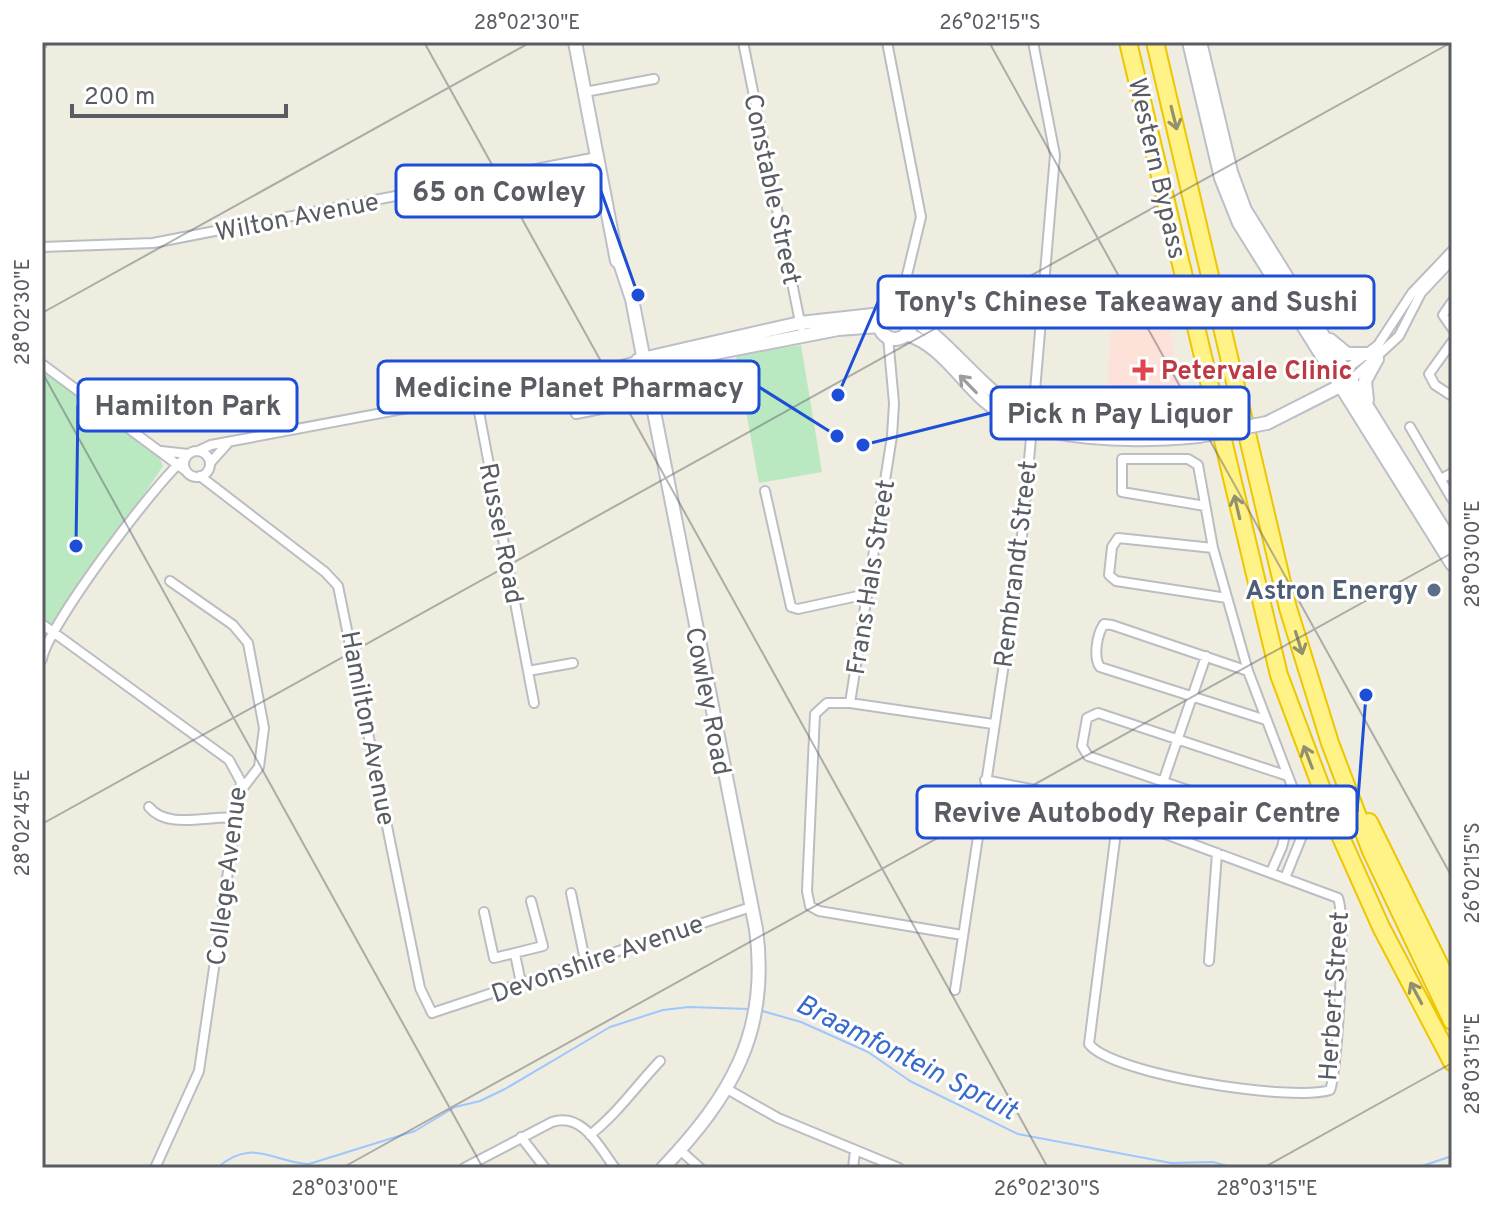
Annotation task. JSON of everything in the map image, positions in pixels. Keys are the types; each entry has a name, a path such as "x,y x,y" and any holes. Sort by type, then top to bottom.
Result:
{"highway":[{"name":"Western Bypass","path":"1128,42 1279,675 1335,824 1381,927 1451,1061"},
{"name":"Western Bypass","path":"1155,42 1288,608 1337,761 1371,851 1452,1021"},
{"path":"1337,761 1452,990"}],"street":[{"name":"Cowley Road","path":"575,42 637,364 668,494"},
{"name":"Constable Street","path":"743,42 801,329"},
{"path":"887,42 921,217 904,312 910,325 896,337"},
{"name":"Rembrandt Street","path":"955,990 1020,557 1055,155 1033,42"},
{"path":"1189,42 1218,169 1230,205 1270,277 1343,379 1372,412 1452,543"},
{"path":"1200,42 1237,193 1263,243 1306,309 1343,379 1452,564"},
{"path":"585,92 654,79"},
{"name":"Wilton Avenue","path":"42,247 153,243 597,157"},
{"path":"1372,412 1364,386 1373,357 1412,293 1452,251"},
{"name":"Cowley Road","path":"617,254 632,299 637,364 651,401 751,907 760,972 758,1002 744,1057 727,1089 663,1168"},
{"path":"880,320 896,337 933,348 995,409 1032,421 1134,438 1185,439 1267,423 1318,396 1399,336 1426,287 1452,260"},
{"path":"632,299 650,344 670,354"},
{"path":"1452,302 1443,315 1452,328"},
{"path":"42,659 52,631 162,480 187,456 228,442 590,374 670,354 801,329 880,320 890,308 904,312 939,337 1008,403 1032,421"},
{"path":"1306,309 1342,351 1354,356 1373,357"},
{"path":"637,364 683,361 801,329"},
{"name":"Frans Hals Street","path":"896,337 888,356 893,423 850,703 822,705 815,714 808,902 819,911 962,935"},
{"path":"1452,342 1429,374 1435,385 1452,396"},
{"path":"651,401 654,379 683,361"},
{"name":"Hamilton Avenue","path":"42,364 176,466 214,487 338,586 345,608 420,988 432,1013 444,1009"},
{"path":"590,374 597,410"},
{"name":"Russel Road","path":"476,396 534,703"},
{"path":"576,414 611,407"},
{"path":"1410,427 1452,499"},
{"path":"162,480 172,475 192,474 210,466 228,442"},
{"path":"198,451 207,456 214,487"},
{"path":"160,452 162,480"},
{"name":"Hamilton Avenue","path":"160,452 187,456"},
{"path":"187,456 192,474"},
{"path":"1205,506 1125,494 1119,485 1122,459 1192,460 1200,469 1213,548 1248,671 1303,815 1304,831 1285,878"},
{"path":"1441,479 1452,473"},
{"path":"765,491 791,607 798,609 867,594"},
{"path":"1213,548 1118,538 1112,547 1109,575 1116,581 1227,598"},
{"path":"170,581 233,625 248,643 264,728 259,767 242,789"},
{"name":"College Avenue","path":"42,624 229,760 240,775 242,789 238,818 196,1082 155,1168"},
{"path":"1248,671 1112,625 1104,624 1100,629 1096,657 1100,667 1266,720"},
{"path":"1163,782 1206,656"},
{"path":"528,671 573,663"},
{"path":"850,703 993,724"},
{"path":"1287,824 1085,754 1082,746 1087,718 1098,713 1288,776"},
{"name":"Herbert Street","path":"985,780 1060,795 1118,816 1217,853 1271,872 1335,896 1341,906 1330,1090 1192,1083 1108,1057 1089,1044 1088,1032 1118,816"},
{"path":"1271,872 1295,794"},
{"path":"149,807 157,814 191,820 217,816 238,818"},
{"path":"1209,961 1217,853"},
{"path":"571,893 585,960"},
{"path":"484,912 494,958 515,954 543,946 531,901"},
{"name":"Devonshire Avenue","path":"444,1009 751,907"},
{"path":"515,954 521,983"},
{"path":"590,1135 619,1112 634,1088 660,1061"},
{"path":"727,1089 778,1118 899,1168"},
{"path":"464,1168 521,1137 565,1119 579,1124 615,1168"},
{"path":"521,1137 545,1168"},
{"path":"680,1150 700,1168"},
{"path":"853,1168 855,1151"}],"shaded area":[{"name":"Petervale Clinic","path":"1169,327 1186,409 1106,417 1110,332"}],"green space":[{"path":"801,345 822,472 759,483 736,356"},
{"path":"42,369 157,453 163,466 53,629 42,621"}],"waterway":[{"name":"Braamfontein Spruit","path":"217,1168 229,1159 252,1153 309,1164 415,1131 455,1107 480,1101 505,1089 610,1027 663,1010 689,1007 749,1009"},
{"name":"Braamfontein Spruit","path":"759,1010 801,1022 868,1052 910,1081 1018,1134 1171,1163 1213,1162 1234,1168"},
{"name":"Braamfontein Spruit","path":"1416,1168 1452,1156"}],"place":[{"name":"65 on Cowley","path":"638,295"},
{"name":"Petervale Clinic","path":"1143,370"},
{"name":"Tony's Chinese Takeaway and Sushi","path":"838,395"},
{"name":"Medicine Planet Pharmacy","path":"837,436"},
{"name":"Pick n Pay Liquor","path":"863,445"},
{"name":"Hamilton Park","path":"76,546"},
{"name":"Astron Energy","path":"1434,590"},
{"name":"Revive Autobody Repair Centre","path":"1366,695"}]}
